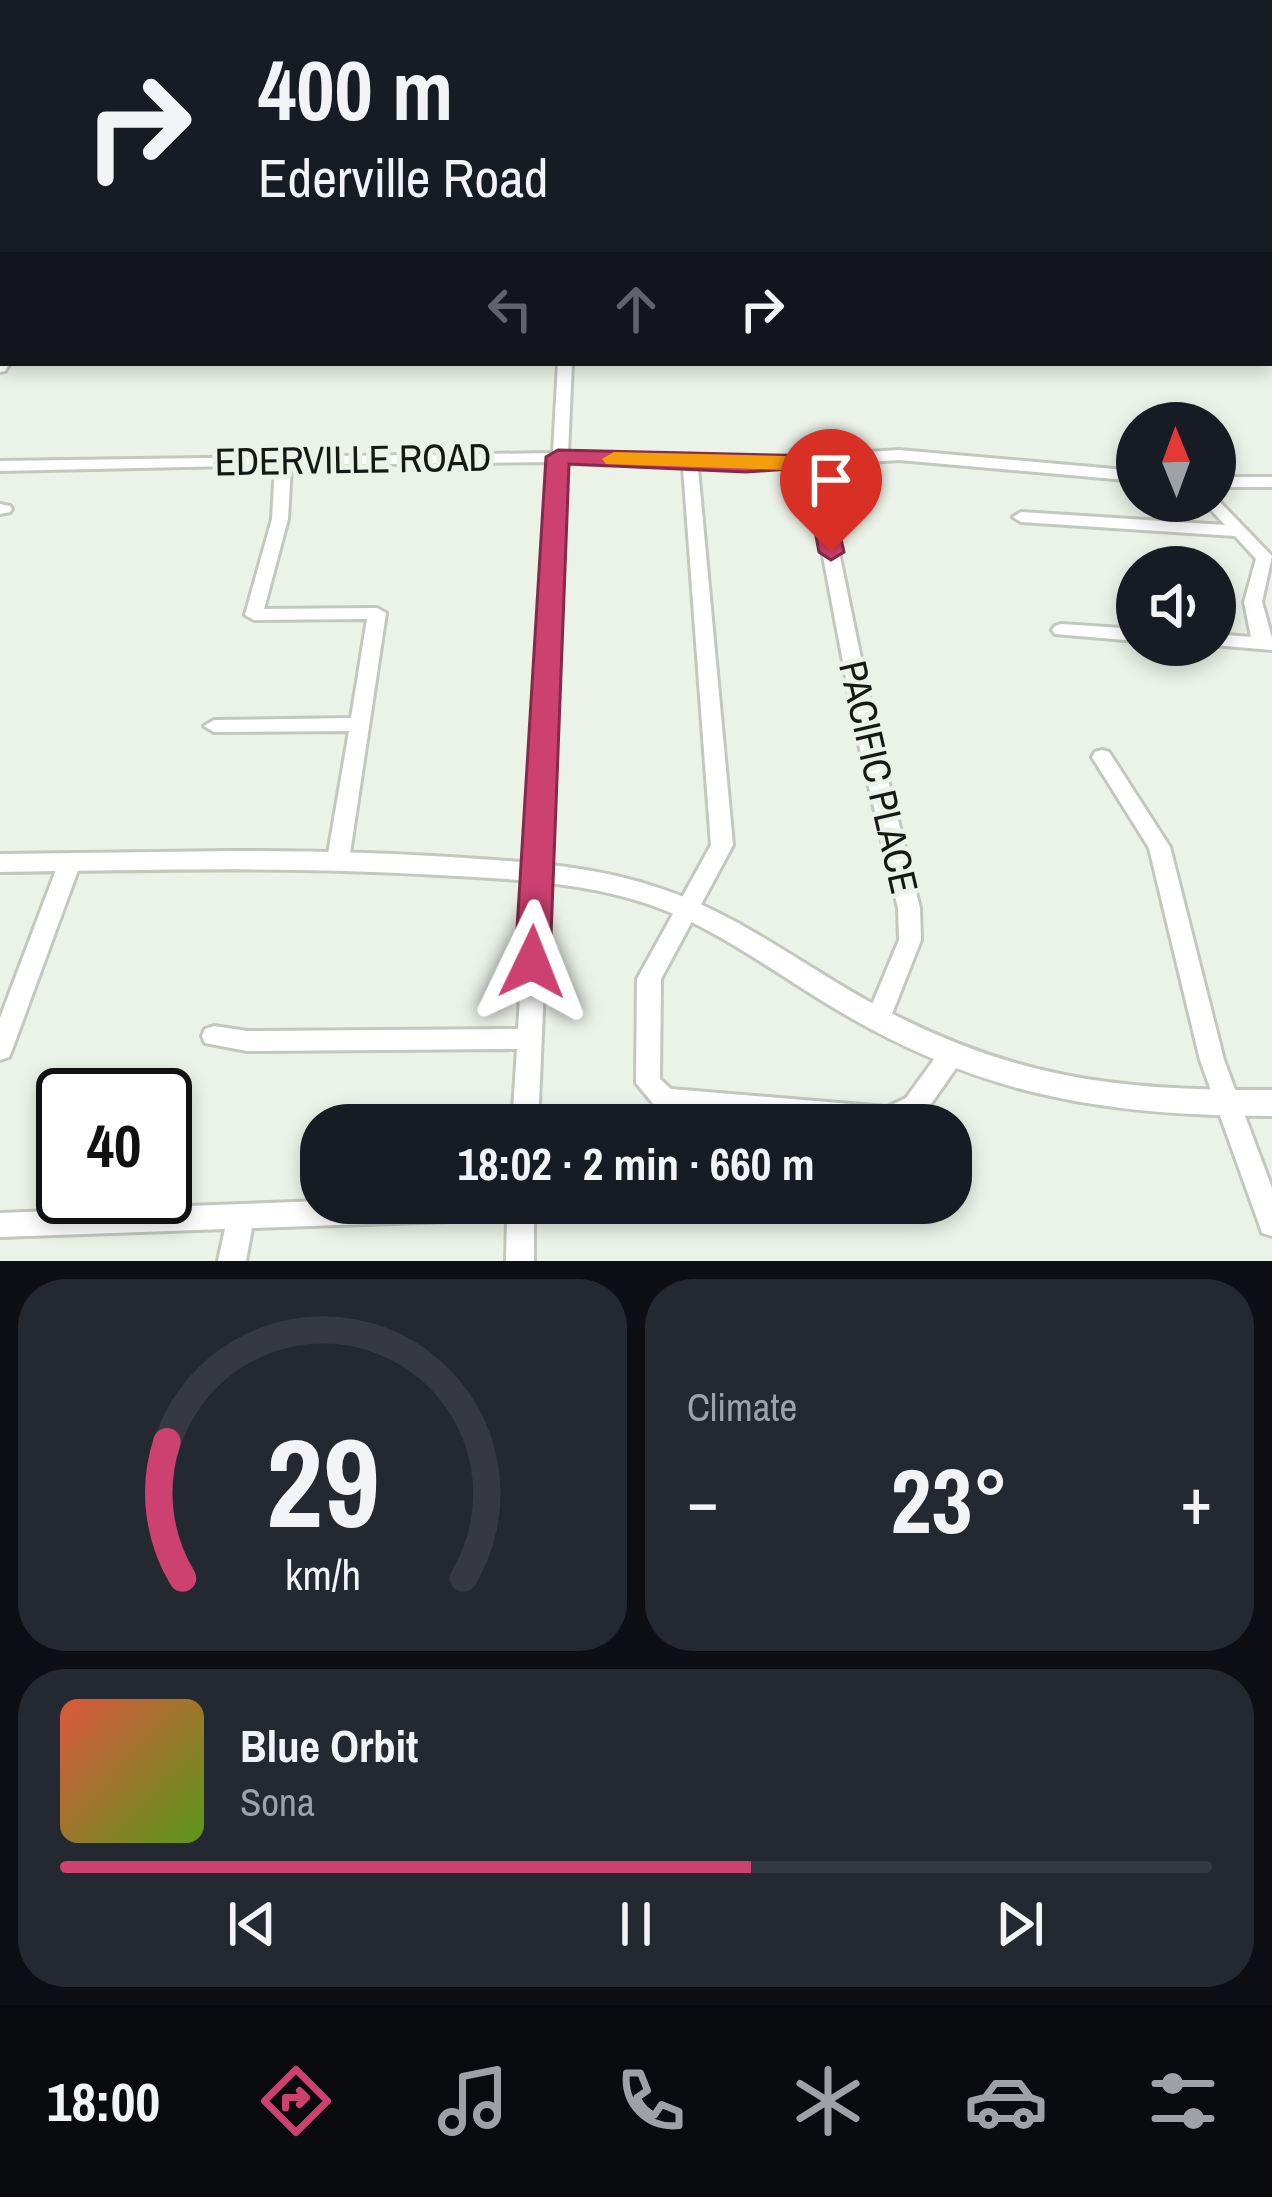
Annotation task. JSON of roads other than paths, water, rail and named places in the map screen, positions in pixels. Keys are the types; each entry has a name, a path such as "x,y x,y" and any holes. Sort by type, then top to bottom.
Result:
{"main road":[{"path":"0,863 338,860 536,873 669,901 878,1019 952,1054 1092,1099 1272,1103"}],"street":[{"path":"526,1104 566,366"},
{"name":"EDERVILLE ROAD","path":"0,466 558,457 690,463 958,457 1116,474"},
{"path":"283,461 280,519 254,615 377,613 338,860"},
{"name":"PACIFIC PLACE","path":"813,461 867,736 909,908 910,940 878,1019"},
{"path":"690,463 722,845 655,964 646,1000 647,1083 665,1099 888,1118 915,1106 952,1054"},
{"path":"1236,482 1272,482"},
{"path":"1021,517 1236,532"},
{"path":"1228,522 1265,558 1253,602 1267,644 1236,642"},
{"path":"1061,630 1116,634"},
{"path":"214,725 357,724"},
{"path":"1102,757 1159,847 1212,1060 1272,1224"},
{"path":"2,1037 70,862"},
{"path":"214,1036 269,1041 529,1039"},
{"path":"0,1225 300,1214"},
{"path":"232,1261 241,1216"},
{"path":"520,1261 521,1224"}]}
